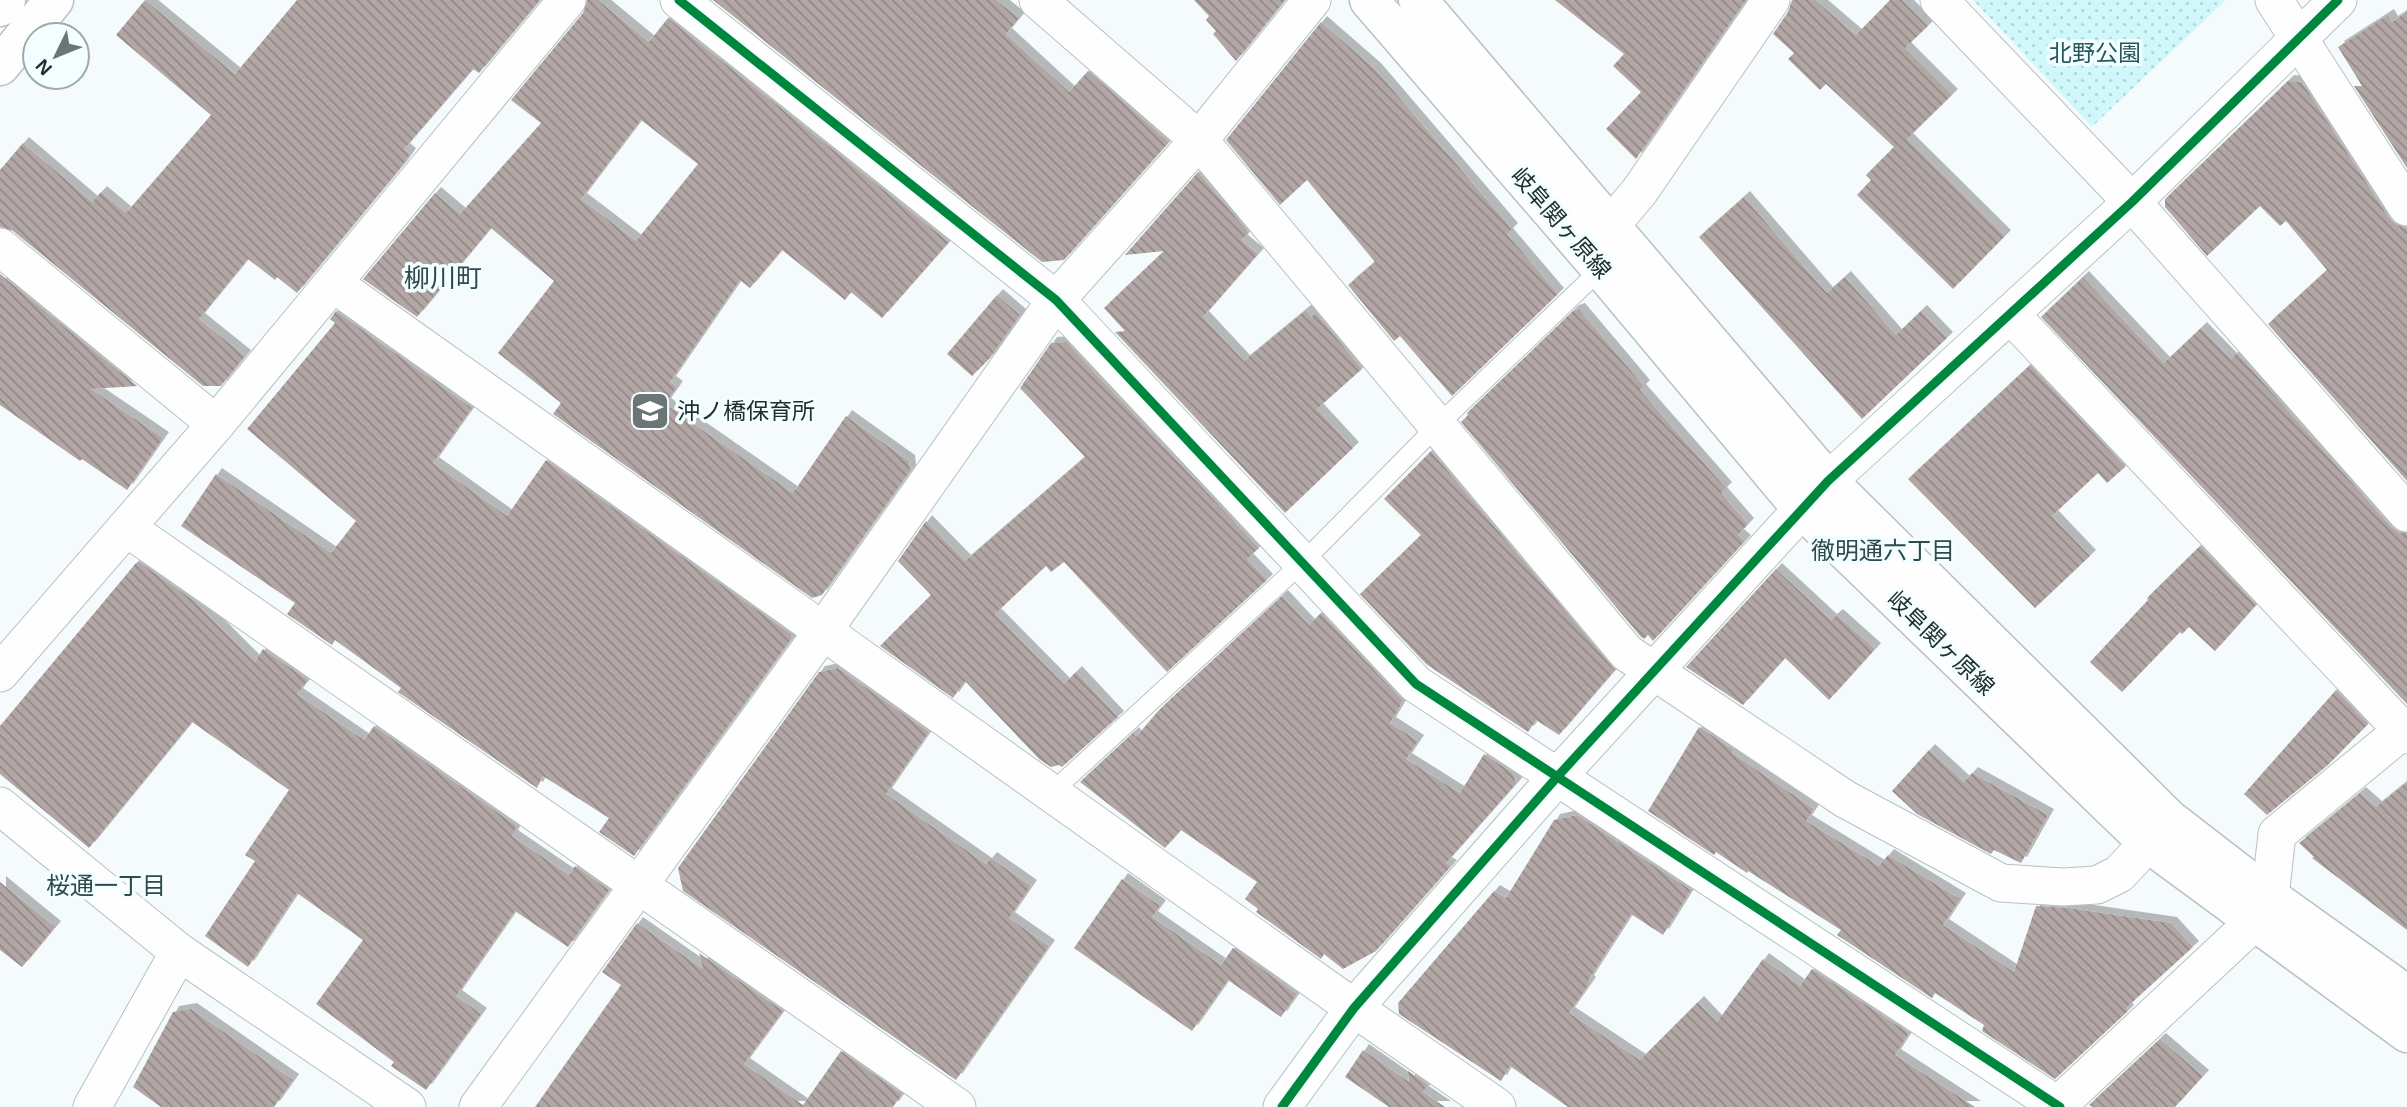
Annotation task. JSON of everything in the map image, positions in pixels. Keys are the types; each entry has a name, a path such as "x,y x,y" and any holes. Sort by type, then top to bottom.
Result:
{"main road":[{"path":"0,7 6,0"},
{"path":"0,66 54,0"},
{"name":"岐阜関ヶ原線","path":"1369,0 1601,269 1802,509 2148,844 2407,995"},
{"name":"岐阜関ヶ原線","path":"1418,0 1829,481 2262,910 2407,1033"}],"street":[{"path":"0,673 216,425 567,0"},
{"path":"679,0 1056,300 1416,684 2058,1106 2262,910 2277,834 2405,731 2010,314"},
{"path":"1038,0 1199,140 1627,653 1845,799 2001,883 2097,886 2119,874 2148,844"},
{"path":"478,1107 823,631 1056,300 1199,140 1312,0"},
{"path":"1611,225 1639,192 1771,0"},
{"path":"1939,0 2132,202 2407,513"},
{"path":"2274,0 2407,207"},
{"path":"1282,1107 1354,1008 1558,776 1802,509 1829,481 2132,202 2338,0"},
{"path":"0,247 216,425"},
{"path":"334,284 1497,1107"},
{"path":"127,528 957,1107"},
{"path":"0,806 179,952 407,1107"},
{"path":"92,1107 179,952"}],"lane":[{"path":"1052,792 1302,563 1438,425 1601,269"}],"green space":[{"name":"北野公園","path":"1973,0 2226,0 2092,127"}],"building":[{"path":"145,0 235,74 297,0 540,0 479,73 473,69 404,149 410,154 402,166 297,293 248,259 199,319 245,356 221,386 203,386 13,231 0,227 0,170 23,143 92,202 101,192 126,213 211,115 116,35"},
{"path":"587,0 598,0 649,42 668,18 949,242 882,318 851,292 845,300 782,250 750,288 740,280 670,382 677,387 665,404 793,493 846,416 909,461 910,471 822,595 812,598 553,414 561,403 498,353 554,281 491,228 417,317 363,279 435,193 460,214 541,123 511,100 583,13","holes":["641,120 698,164 636,241 581,199"]},
{"path":"713,0 996,0 1019,18 1006,34 1069,92 1088,71 1169,142 1064,260 1042,262"},
{"path":"1194,0 1285,0 1236,61 1213,34 1216,31 1206,20 1209,16"},
{"path":"1555,0 1746,0 1636,159 1606,129 1641,92 1613,66 1624,54"},
{"path":"1792,0 1815,0 1856,35 1890,0 1902,0 1928,26 1905,48 1952,95 1907,139 2005,236 1953,289 1857,195 1871,180 1866,175 1894,147 1826,84 1820,90 1788,59 1794,53 1773,34 1788,12"},
{"path":"2407,12 2407,168 2354,86 2362,86 2338,47 2388,15 2392,22"},
{"path":"1321,22 1375,69 1512,229 1507,234 1558,294 1452,396 1400,336 1394,341 1348,285 1375,262 1307,180 1280,205 1226,140"},
{"path":"2288,81 2302,82 2389,218 2397,225 2407,228 2407,481 2268,324 2327,270 2286,221 2280,226 2260,206 2207,256 2165,207 2165,199"},
{"path":"1198,172 1249,233 1241,240 1258,254 1203,317 1244,361 1306,310 1311,317 1316,313 1362,369 1317,409 1353,448 1285,513 1115,332 1125,331 1104,308 1164,251 1125,255"},
{"path":"1744,197 1827,293 1845,277 1896,335 1921,311 1947,338 1862,419 1699,237"},
{"path":"0,274 137,386 91,389 163,438 127,490 0,405"},
{"path":"2083,277 2164,363 2201,328 2231,359 2237,353 2391,527 2400,533 2407,533 2407,704 2041,317"},
{"path":"997,295 1020,315 990,358 972,376 947,354"},
{"path":"1579,309 1644,386 1640,390 1726,488 1721,493 1748,524 1738,535 1745,541 1653,641 1648,635 1644,639 1641,637 1461,422 1467,413 1573,311"},
{"path":"336,311 472,408 433,463 507,516 546,460 791,634 792,638 634,856 599,832 609,818 543,776 537,788 398,692 401,688 335,640 332,645 287,614 295,603 181,526 216,474 331,553 356,521 247,429 335,323 330,319"},
{"path":"1066,342 1259,548 1247,559 1267,580 1167,672 1064,562 1051,572 1046,566 995,614 1064,684 1076,672 1118,717 1062,767 1051,767 1039,759 965,681 953,698 880,646 931,595 898,561 926,521 965,561 1085,457 1020,388 1051,343"},
{"path":"2030,365 2125,467 2107,483 2098,473 2052,516 2090,556 2035,608 1908,479"},
{"path":"1431,451 1615,670 1559,735 1536,720 1528,732 1426,664 1360,594 1421,535 1384,499"},
{"path":"2200,546 2256,605 2215,651 2189,627 2182,634 2180,632 2122,692 2090,662 2147,598"},
{"path":"139,562 192,599 255,662 263,649 308,680 297,694 364,740 374,726 517,826 512,836 569,875 575,866 609,890 568,947 515,911 456,996 481,1014 426,1090 391,1066 394,1062 316,1004 363,940 297,893 248,967 205,936 255,861 245,855 289,790 192,722 89,848 0,774 0,726"},
{"path":"1776,569 1831,620 1837,615 1875,649 1829,700 1785,658 1743,705 1686,667"},
{"path":"1282,596 1309,625 1321,613 1403,701 1390,723 1418,741 1406,759 1460,793 1484,754 1513,773 1516,784 1446,863 1451,866 1376,951 1343,969 1324,954 1321,959 1256,912 1258,909 1245,899 1257,882 1181,830 1165,848 1080,782 1133,733 1136,737 1159,710"},
{"path":"838,668 929,732 886,794 986,864 991,858 1031,886 1009,918 1049,946 956,1080 683,891 678,868 819,672"},
{"path":"2336,690 2368,724 2328,765 2267,815 2244,794"},
{"path":"1699,727 1814,809 1806,821 1879,866 1888,855 1960,899 1943,925 2014,972 2036,906 2171,923 2193,947 2126,1008 2128,1011 2055,1079 1982,1031 1984,1025 1935,993 1932,998 1837,935 1841,930 1716,852 1714,855 1648,811"},
{"path":"1929,750 1964,782 1972,773 2048,815 2021,863 1994,850 1991,854 1917,814 1892,791"},
{"path":"2407,782 2407,930 2312,858 2314,857 2299,843 2360,793 2376,807"},
{"path":"1577,815 1691,890 1663,935 1631,914 1569,1013 1640,1060 1698,1002 1717,1022 1763,959 1800,986 1812,969 1909,1033 1895,1055 1975,1107 1568,1107 1510,1066 1501,1081 1399,1014 1398,1003 1494,891 1506,898 1554,820"},
{"path":"1122,879 1160,906 1152,917 1221,965 1233,948 1297,994 1281,1017 1228,980 1192,1031 1074,948"},
{"path":"0,882 55,927 22,967 0,950"},
{"path":"637,923 703,969 699,953 783,1011 744,1064 803,1105 841,1051 902,1094 893,1107 535,1107 621,985 602,972"},
{"path":"191,1009 293,1080 274,1107 161,1107 133,1087 173,1012"},
{"path":"2160,1039 2203,1076 2175,1107 2089,1105"},
{"path":"1363,1050 1409,1082 1408,1071 1428,1085 1423,1092 1445,1107 1389,1107 1345,1077"}],"cycle path":[{"path":"679,0 1056,300 1416,684 2060,1107"},
{"path":"1282,1107 1354,1008 1558,776 1828,481 2132,202 2338,0"}],"place":[{"name":"沖ノ橋保育所","path":"650,411"}],"district":[{"name":"柳川町","path":"443,278"},
{"name":"徹明通六丁目","path":"1883,551"},
{"name":"桜通一丁目","path":"106,886"}]}
